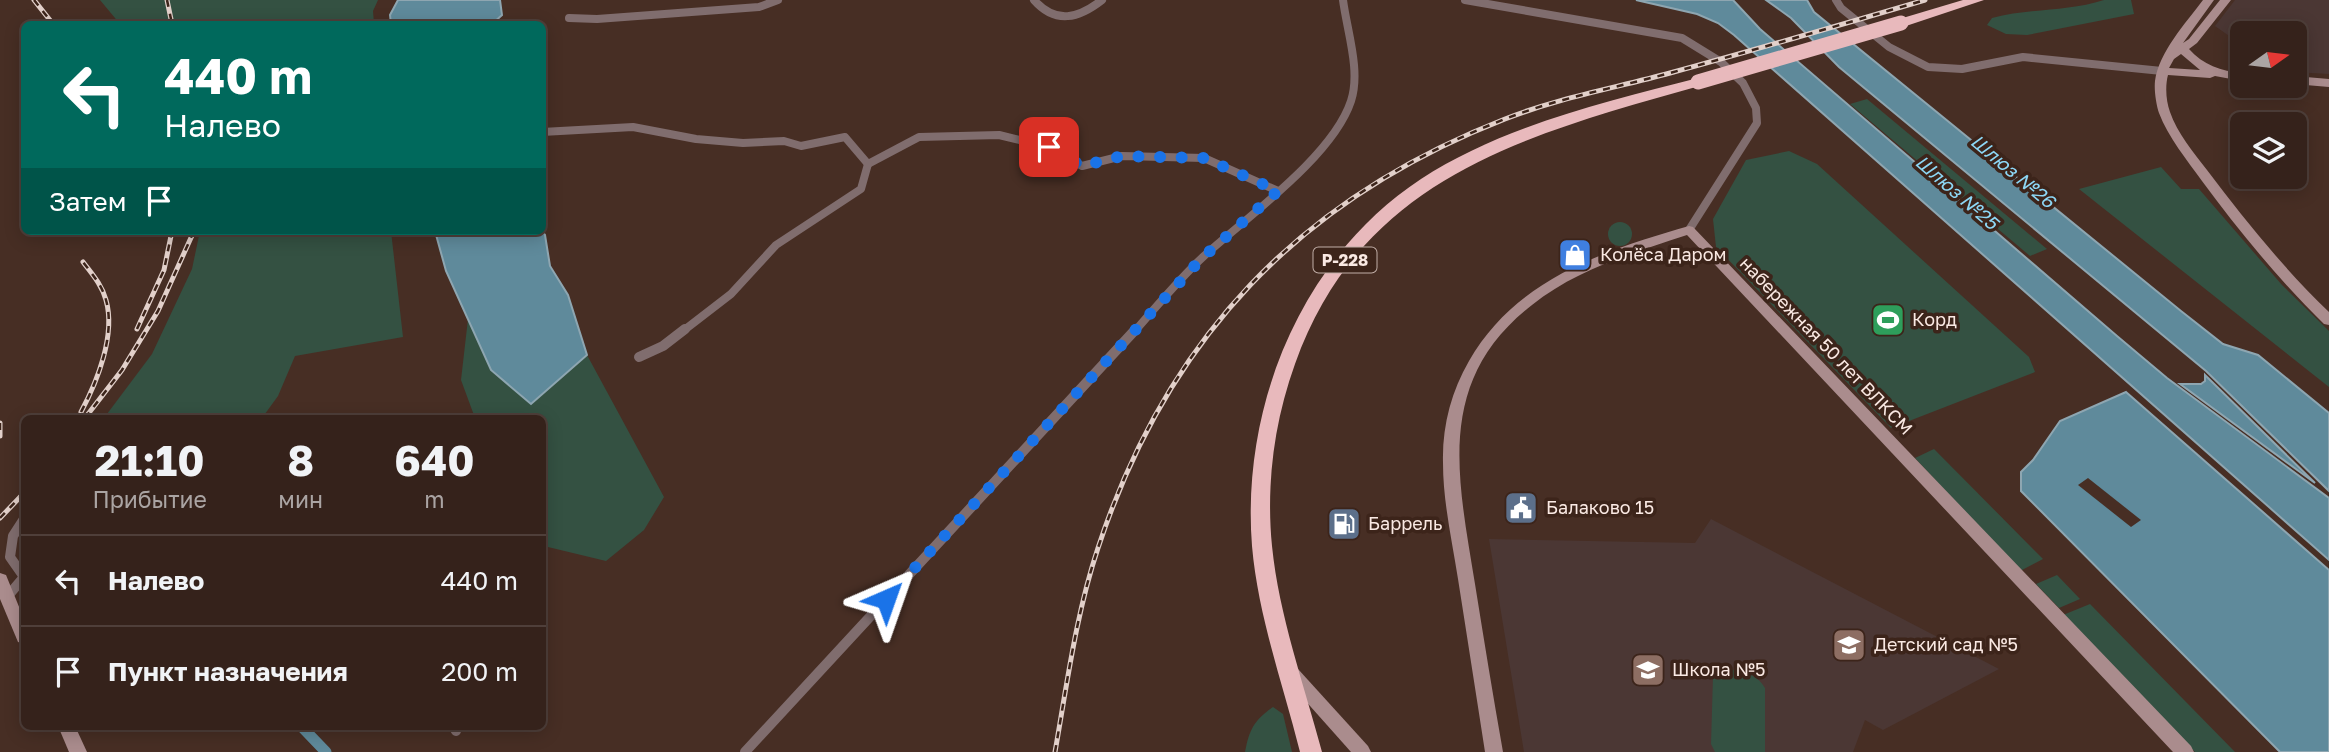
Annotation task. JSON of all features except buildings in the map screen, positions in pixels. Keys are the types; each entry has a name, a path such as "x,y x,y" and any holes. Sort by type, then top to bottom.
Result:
{"highway":[{"name":"Р-228","path":"1311,752 1272,603 1262,547 1262,462 1267,428 1282,367 1310,310 1333,276 1378,221 1426,183 1460,164 1536,131 1983,0"},
{"name":"Р-228","path":"1292,674 1320,752"}],"street":[{"path":"569,18 597,19 759,7 778,0"},
{"path":"1034,0 1039,7 1063,16 1082,15 1102,0"},
{"path":"745,752 1202,258 1278,191 1330,139 1351,103 1353,86 1343,0"},
{"path":"1465,0 1672,35 1700,47 1737,76 1754,98 1757,108 1757,123 1689,230 1580,269 1533,296 1491,337 1462,387 1450,432 1450,479 1494,752"},
{"path":"1836,0 1841,8 1889,47 1911,61 1928,66 1962,69 2024,57 2230,76"},
{"path":"2209,0 2182,35 2162,71 2161,101 2169,123 2255,241 2329,320"},
{"path":"2170,57 2193,41 2226,0"},
{"path":"2182,49 2198,64 2226,76"},
{"path":"2307,81 2329,82"},
{"path":"546,132 633,127 696,139 743,143 784,141 801,146 845,137 867,164"},
{"path":"639,357 672,340 730,294 776,245 861,189 867,164 919,137 999,135 1049,147 1082,166 1122,156 1204,158 1278,191"},
{"name":"набережная 50 лет ВЛКСМ","path":"1689,230 2185,752"},
{"path":"21,524 13,536 10,556 21,572"},
{"path":"0,580 21,630"},
{"path":"7,597 21,583"},
{"path":"1292,674 1362,752"},
{"path":"68,730 78,752"}],"shaded area":[{"path":"2235,0 2329,0 2329,74 2307,73 2307,21 2230,21 2230,37 2215,26"},
{"name":"Школа №5","path":"1711,519 1999,669 1883,730 1865,720 1853,752 1524,752 1489,539 1695,543"}],"green space":[{"path":"100,0 378,0 373,11 374,21 118,21"},
{"path":"2104,0 2131,0 2134,14 2027,35 2006,34 1987,25 1992,18 2006,15"},
{"path":"1867,99 2047,249 2030,256 1850,104"},
{"name":"Корд","path":"1789,151 1817,164 2029,357 2035,372 1891,428 1716,247 1713,219 1746,160"},
{"path":"2161,167 2181,189 2199,189 2282,285 2329,331 2329,387 2079,189"},
{"path":"1620,222 1629,225 1632,234 1629,243 1620,246 1611,243 1608,234 1611,225"},
{"path":"199,235 391,235 403,337 295,356 278,396 264,415 106,415 152,354 192,269"},
{"path":"468,319 491,370 531,404 587,355 664,497 644,530 606,561 548,547 546,415 474,415 461,380"},
{"path":"1934,449 2043,559 2020,571 1915,458"},
{"path":"2057,575 2080,599 2059,608 2036,584"},
{"path":"2090,604 2235,752 2195,752 2063,615"},
{"path":"1723,668 1752,675 1765,688 1765,752 1715,752 1711,744 1713,676 1716,669"},
{"path":"1273,707 1283,714 1292,752 1245,752 1253,726"}],"water":[{"path":"398,0 500,0 502,15 495,21 391,21 390,15"},
{"path":"1636,0 1733,0 1760,29 2167,378 2329,498 2329,560 1734,35 1718,23 1697,14"},
{"path":"1766,0 1807,0 1814,12 2181,311 2223,344 2258,355 2329,413 2329,491 2206,371 1839,67 1791,18"},
{"path":"436,235 545,235 550,266 568,295 587,355 531,404 491,370 446,271"},
{"path":"2205,375 2315,483 2180,384 2201,384 2205,381"},
{"path":"2126,392 2329,570 2329,752 2280,752 2021,491 2021,472 2033,460 2060,421"}],"pier":[{"path":"2088,478 2141,520 2131,527 2078,485"}],"waterway":[{"path":"305,730 326,752"}],"railway":[{"path":"34,0 51,21"},
{"path":"167,0 171,21"},
{"path":"1055,752 1090,573 1127,473 1162,404 1203,341 1250,285 1304,235 1365,190 1431,152 1505,119 1566,99 1702,64 1925,0"},
{"path":"137,329 164,270 171,235"},
{"path":"87,415 122,370 158,311 192,235"},
{"path":"81,412 99,373 109,328 106,300 83,262"},
{"path":"0,423 0,436"},
{"path":"0,518 21,496"}],"place":[{"name":"Колёса Даром","path":"1575,255"},
{"name":"Корд","path":"1888,320"},
{"name":"Балаково 15","path":"1521,508"},
{"name":"Баррель","path":"1344,524"},
{"name":"Детский сад №5","path":"1849,645"},
{"name":"Школа №5","path":"1648,670"}],"route":[{"path":"886,599 1202,258 1278,191 1204,158 1122,156 1082,166 1049,147"}],"water label":[{"name":"Шлюз №26","path":"2013,171"},
{"name":"Шлюз №25","path":"1957,192"}]}
